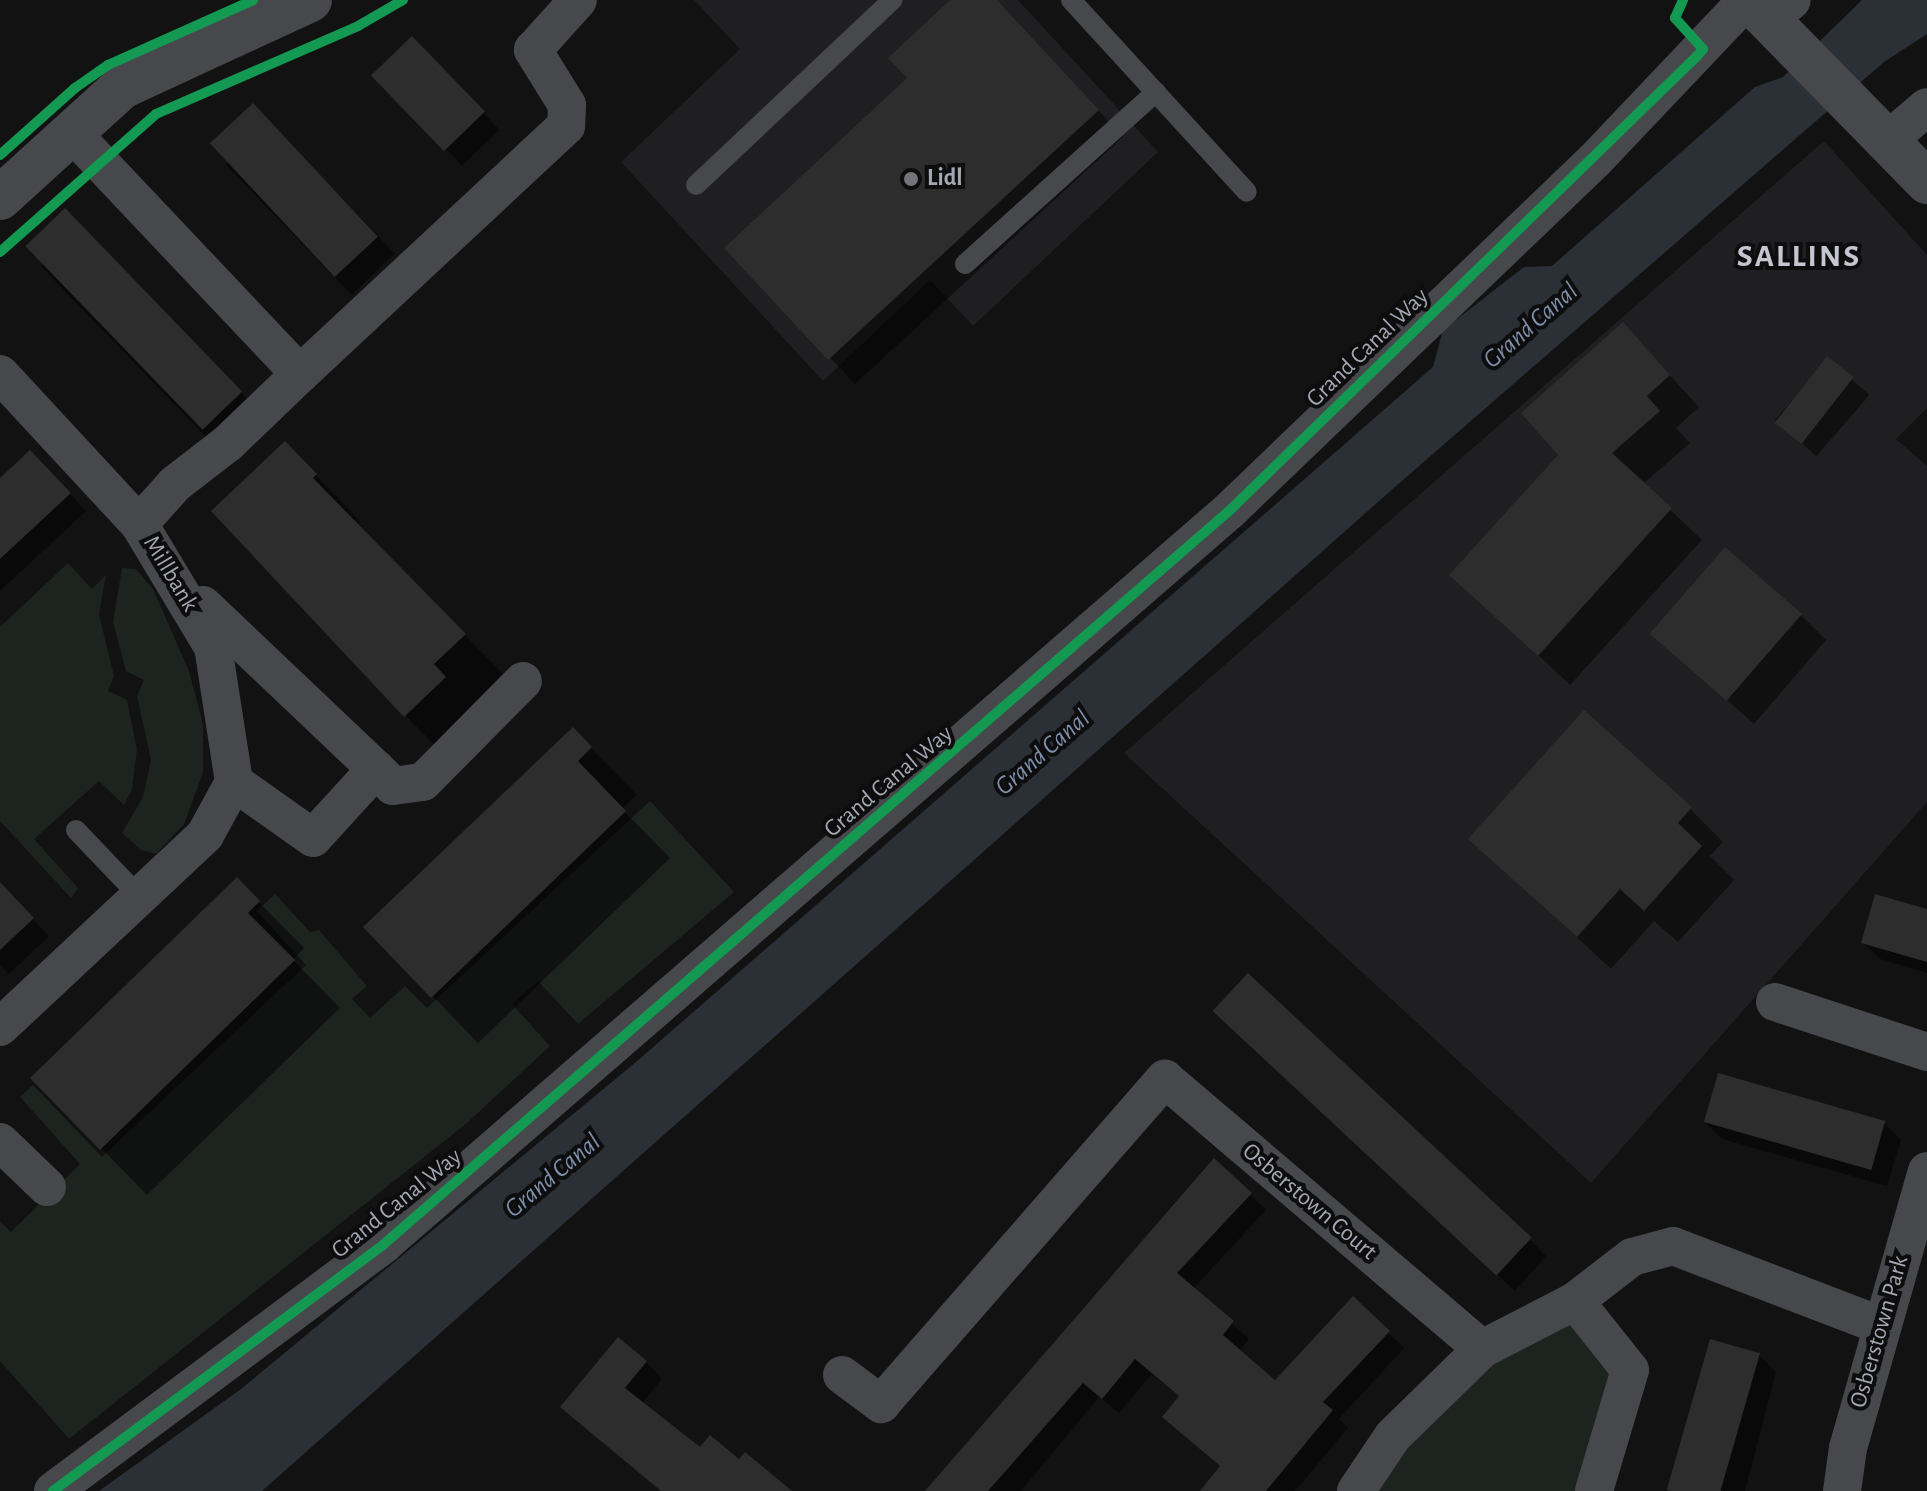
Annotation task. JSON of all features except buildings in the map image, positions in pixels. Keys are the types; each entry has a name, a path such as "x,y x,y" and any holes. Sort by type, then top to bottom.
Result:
{"street":[{"path":"0,198 122,87 310,0"},
{"name":"Millbank","path":"234,782 213,647 139,524 175,484 228,443 566,126 567,105 533,50 578,0"},
{"path":"1769,12 1927,182"},
{"name":"Grand Canal Way","path":"53,1491 384,1244 1206,532 1595,160 1769,12"},
{"path":"1872,126 1927,107"},
{"path":"71,132 300,374"},
{"path":"0,374 139,524"},
{"path":"170,571 393,786 423,782 523,681"},
{"path":"0,1027 205,835 234,782 313,838 376,769"},
{"path":"1775,1002 1927,1052"},
{"name":"Osberstown Court","path":"842,1375 881,1404 1165,1079 1482,1349"},
{"path":"0,1142 47,1187"},
{"name":"Osberstown Park","path":"1842,1491 1848,1448 1882,1326 1920,1219 1927,1171"},
{"path":"1356,1491 1393,1436 1482,1349 1575,1301 1632,1257 1673,1246 1882,1326"},
{"path":"1575,1301 1630,1370 1594,1491"}],"lane":[{"path":"696,185 892,0"},
{"path":"1071,0 1247,192"},
{"path":"965,264 1156,92"},
{"path":"76,830 139,896"}],"shaded area":[{"path":"694,0 1018,0 1158,152 973,326 930,280 823,381 621,162 740,49"},
{"path":"1824,141 1927,255 1927,408 1896,439 1927,466 1927,802 1591,1183 1124,753"},
{"path":"68,563 92,589 106,575 99,614 114,676 108,691 127,700 137,749 132,790 124,805 99,781 34,839 78,888 71,898 0,821 0,627"},
{"path":"122,568 136,569 153,589 189,671 203,724 203,773 184,824 156,854 141,850 122,833 143,797 151,760 137,696 144,680 126,671 113,622"},
{"path":"650,801 734,892 578,1024 538,981 512,1004 550,1046 467,1123 69,1439 0,1361 0,1221 11,1232 80,1164 20,1097 33,1085 102,1157 306,965 257,911 275,894 310,932 319,930 367,986 352,999 370,1018 405,986 427,1008"},
{"path":"1584,1308 1627,1379 1591,1491 1370,1491 1477,1361"}],"water":[{"name":"Grand Canal","path":"1862,0 1927,0 1927,34 1884,62 1396,486 262,1491 99,1491 241,1389 636,1062 1433,367 1443,330 1524,267 1552,266 1755,87 1783,77"}],"cycle path":[{"path":"0,155 75,88 108,65 253,0"},
{"path":"0,252 156,114 358,26 403,0"},
{"path":"53,1491 384,1244 1229,511 1697,56 1703,49 1675,18 1683,0"}],"place":[{"name":"Lidl","path":"911,179"}],"district":[{"name":"SALLINS","path":"1799,256"}]}
